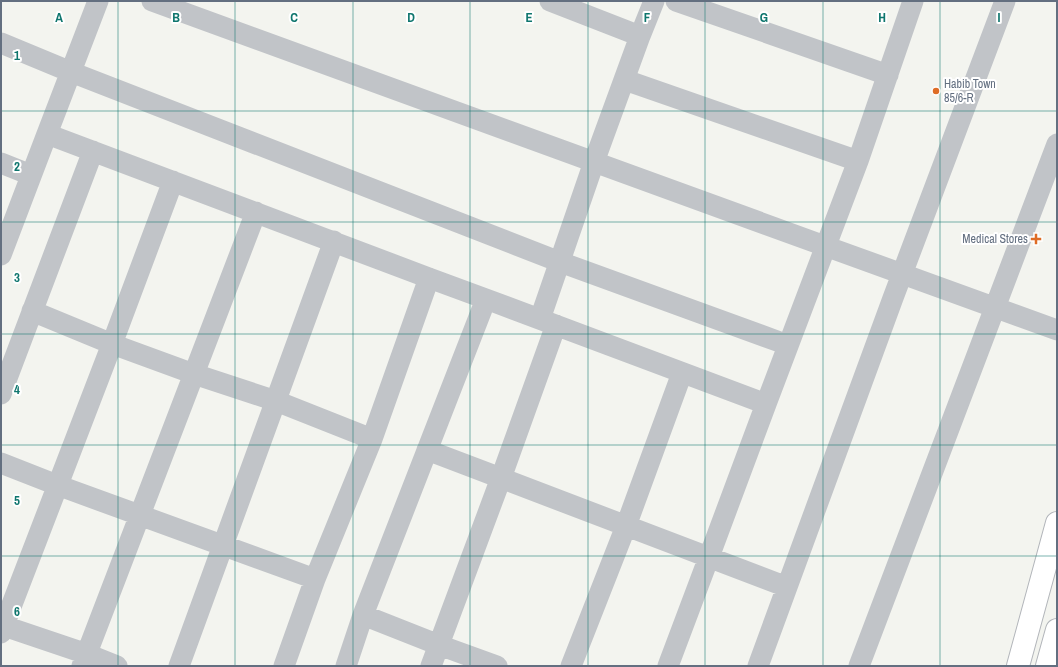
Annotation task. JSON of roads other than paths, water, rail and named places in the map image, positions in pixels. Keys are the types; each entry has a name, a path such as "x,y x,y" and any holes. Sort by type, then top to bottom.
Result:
{"main road":[{"path":"1018,666 1056,528"},
{"path":"1047,666 1057,630"}],"street":[{"path":"1,255 98,1"},
{"path":"152,1 1057,330"},
{"path":"550,1 640,36"},
{"path":"431,666 501,478 548,322 560,262 594,162 654,1"},
{"path":"676,1 888,75"},
{"path":"668,666 858,161 913,1"},
{"path":"758,666 902,273 1005,1"},
{"path":"1,43 71,72 560,262 788,345"},
{"path":"624,80 858,161"},
{"path":"47,134 766,404"},
{"path":"858,666 1057,144"},
{"path":"1,394 93,151"},
{"path":"1,163 32,175"},
{"path":"117,666 84,660 2,628 112,344 173,181"},
{"path":"84,660 256,212"},
{"path":"179,666 334,242"},
{"path":"284,666 315,579 372,439 429,278"},
{"path":"346,666 363,614 486,299"},
{"path":"32,311 112,344 194,374 276,401 372,439"},
{"path":"571,666 626,526 682,373"},
{"path":"427,450 787,587"},
{"path":"1,463 57,485 315,579"},
{"path":"363,614 439,645 497,666"}],"place":[{"name":"Habib Town 85/6-R","path":"936,91"},
{"name":"Medical Stores","path":"1036,239"}]}
